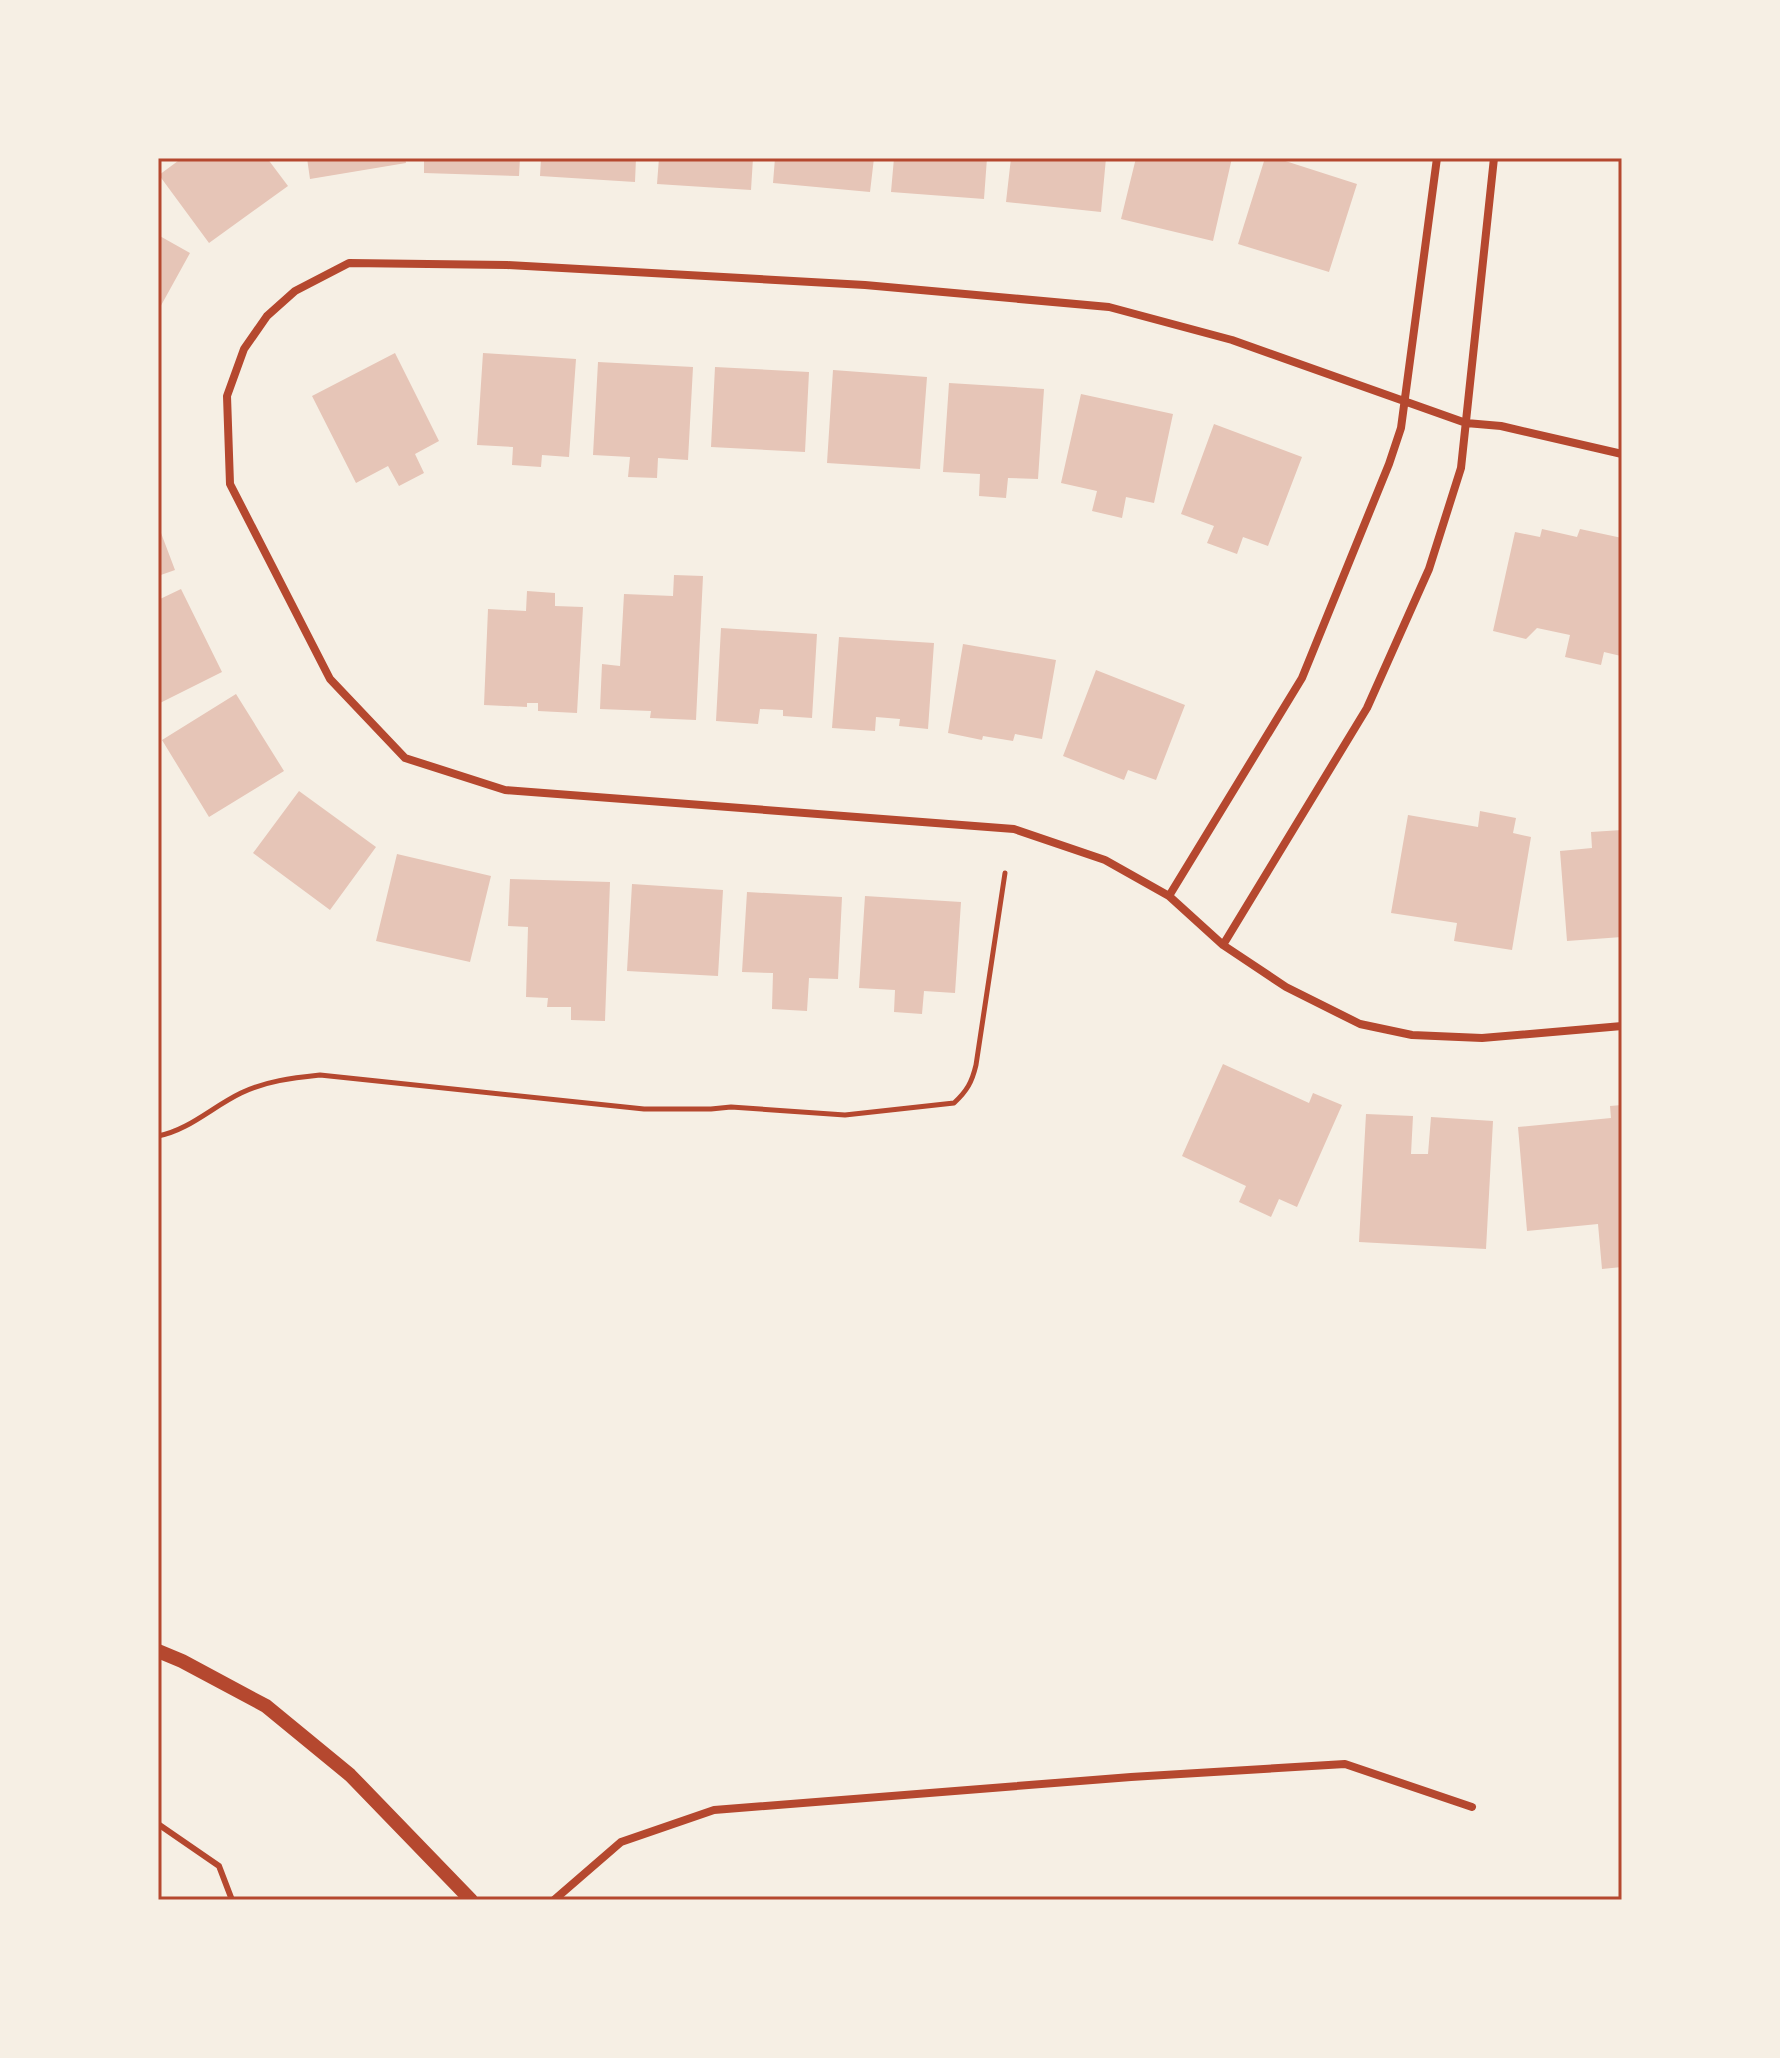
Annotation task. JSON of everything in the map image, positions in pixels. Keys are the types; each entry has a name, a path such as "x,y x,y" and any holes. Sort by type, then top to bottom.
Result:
{"street":[{"path":"1169,896 1302,678 1389,464 1401,428 1437,158"},
{"path":"1223,945 1367,708 1429,569 1461,468 1494,158"},
{"path":"1622,454 1501,426 1466,423 1232,340 1109,307 865,285 507,265 349,263 295,291 267,316 244,349 227,396 230,484 330,679 405,758 505,790 1014,829 1105,860 1169,896 1223,945 1286,987 1360,1024 1412,1035 1482,1038 1622,1026"},
{"path":"158,1651 266,1706 350,1775 471,1900"},
{"path":"554,1900 621,1842 714,1810 1131,1777 1345,1764 1472,1807"}],"lane":[{"path":"158,1824 219,1866 232,1900"}],"path":[{"path":"158,1136 174,1133 225,1101 254,1088 284,1079 320,1075 644,1109 731,1107 845,1115 954,1103 972,1083 976,1065 1005,873"}],"building":[{"path":"182,158 267,158 288,186 209,243 159,175"},
{"path":"307,158 405,158 406,163 310,179"},
{"path":"424,158 520,158 519,176 424,173"},
{"path":"541,158 636,158 635,182 540,176"},
{"path":"659,158 753,158 751,190 657,184"},
{"path":"775,158 874,158 870,192 773,183"},
{"path":"894,158 987,158 984,199 891,192"},
{"path":"1011,158 1106,158 1101,212 1006,202"},
{"path":"1136,158 1232,158 1213,241 1121,219"},
{"path":"1265,158 1276,158 1357,184 1329,272 1238,244"},
{"path":"158,235 190,253 158,311"},
{"path":"395,353 439,441 415,454 424,473 399,486 388,466 356,483 312,396"},
{"path":"483,353 576,359 569,457 542,455 541,467 512,465 513,447 477,445"},
{"path":"598,362 693,367 688,460 658,458 657,478 628,477 630,457 593,455"},
{"path":"715,367 809,372 805,452 711,447"},
{"path":"833,370 927,377 920,469 827,463"},
{"path":"949,383 1044,389 1038,479 1008,478 1006,498 979,496 980,474 943,472"},
{"path":"1081,394 1173,414 1154,503 1126,497 1122,518 1092,511 1097,491 1061,483"},
{"path":"1214,424 1302,457 1268,546 1243,537 1237,554 1207,543 1214,526 1181,514"},
{"path":"158,525 175,570 158,576"},
{"path":"1542,529 1577,537 1580,529 1622,538 1621,656 1604,652 1601,665 1565,657 1570,635 1537,628 1526,639 1493,631 1515,532 1540,537"},
{"path":"674,575 703,576 696,720 650,718 651,711 600,709 602,664 620,666 624,594 673,596"},
{"path":"181,589 222,672 158,704 158,600"},
{"path":"527,591 555,593 555,606 583,607 577,713 538,711 538,703 527,703 527,707 484,705 488,609 526,611"},
{"path":"721,628 817,634 812,718 783,716 783,710 760,709 758,724 716,721"},
{"path":"839,637 934,643 928,729 899,726 900,719 876,717 875,731 832,728"},
{"path":"963,644 1056,660 1042,739 1015,734 1013,741 983,736 982,740 948,733"},
{"path":"1096,670 1185,705 1156,780 1128,770 1124,780 1063,756"},
{"path":"236,694 284,771 209,817 162,740"},
{"path":"299,791 376,847 330,910 253,853"},
{"path":"1480,811 1516,818 1513,833 1531,837 1512,950 1454,941 1457,923 1391,913 1408,815 1478,827"},
{"path":"1622,830 1622,937 1567,941 1560,851 1592,848 1591,832"},
{"path":"397,854 491,876 470,962 376,941"},
{"path":"510,879 610,882 605,1021 571,1020 571,1007 547,1007 548,998 526,997 528,927 508,926"},
{"path":"632,884 723,890 718,976 627,971"},
{"path":"747,892 842,897 838,979 809,978 807,1011 772,1009 773,973 742,972"},
{"path":"865,896 961,902 955,993 924,991 922,1014 894,1012 895,990 859,988"},
{"path":"1223,1064 1309,1103 1313,1093 1342,1105 1297,1207 1279,1199 1271,1217 1239,1202 1246,1186 1182,1156"},
{"path":"1622,1105 1622,1267 1602,1269 1598,1224 1527,1231 1518,1127 1611,1118 1610,1106"},
{"path":"1366,1114 1413,1116 1411,1154 1428,1154 1431,1117 1493,1121 1486,1249 1359,1242"}]}
